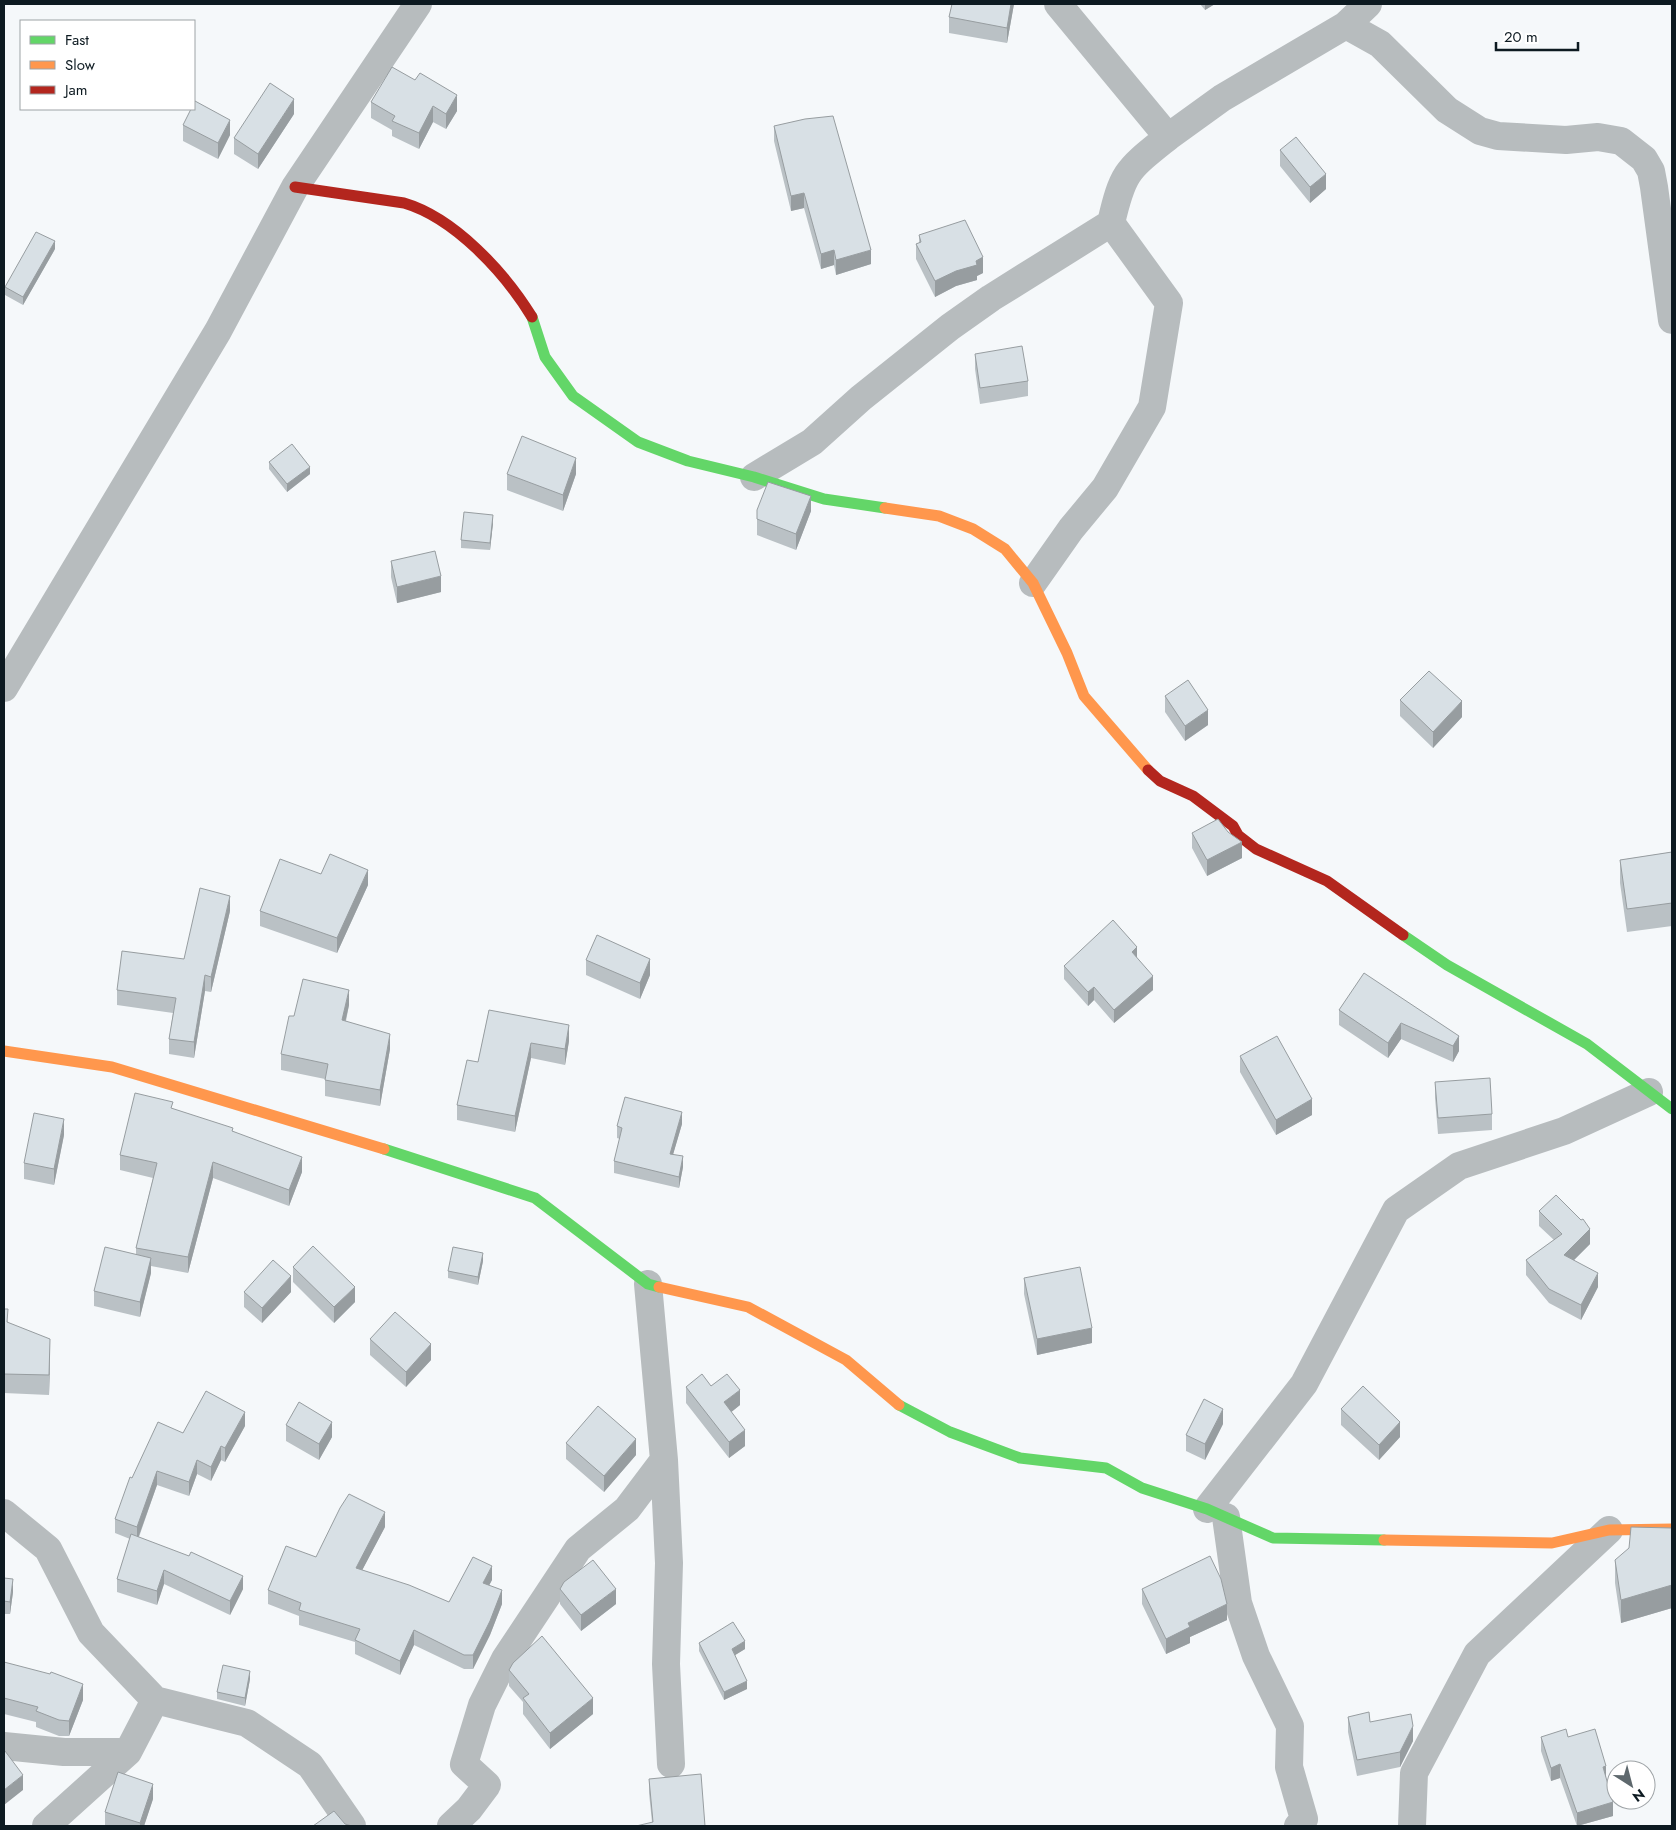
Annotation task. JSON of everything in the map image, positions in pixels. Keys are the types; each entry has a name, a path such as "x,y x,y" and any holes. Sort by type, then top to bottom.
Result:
{"street":[{"path":"4,688 218,331 295,187 418,4"},
{"path":"1058,4 1168,136"},
{"path":"754,477 812,442 861,398 950,326 1111,223 1120,185 1132,166 1168,136 1222,98 1346,25 1368,4"},
{"path":"1346,25 1380,44 1447,110 1480,131 1498,136 1566,140 1610,138 1621,141 1644,159 1651,171 1654,187 1672,320"},
{"path":"295,187 404,203 421,208 452,227 495,268 532,316 545,357 573,396 638,442 688,461 754,477 824,499 939,516 973,529 1005,549 1033,583 1067,653 1084,696 1137,760 1160,781 1193,796 1233,826 1238,835 1256,849 1327,881 1446,965 1587,1044 1672,1109"},
{"path":"1033,583 1071,529 1105,488 1152,407 1168,303 1111,223"},
{"path":"4,1050 112,1067 389,1150 535,1198 648,1284 748,1307 846,1360 902,1408 950,1432 1020,1458 1106,1468 1142,1488 1217,1513 1273,1538 1552,1543 1609,1530 1672,1529"},
{"path":"1298,1826 1304,1819 1290,1767 1290,1726 1256,1656 1238,1603 1217,1513 1304,1384 1396,1210 1459,1166 1564,1131 1649,1092"},
{"path":"648,1284 664,1460 669,1563 666,1664 671,1764"},
{"path":"451,1826 469,1810 487,1785 464,1764 482,1705 506,1659 578,1549 627,1509 664,1460"},
{"path":"4,1513 48,1549 91,1633 154,1700 247,1723 310,1765 352,1826"},
{"path":"1412,1826 1414,1773 1477,1654 1609,1530"},
{"path":"46,1826 128,1752 154,1700"},
{"path":"4,1746 64,1752 128,1752"}],"building":[{"path":"952,4 1011,4 1007,28 949,17"},
{"path":"392,67 415,80 420,73 457,95 446,114 433,106 419,133 392,121 395,116 371,102"},
{"path":"270,83 294,99 258,154 234,138"},
{"path":"195,101 230,120 218,143 183,125 190,110 195,110"},
{"path":"833,116 871,250 836,260 834,250 821,254 804,193 791,196 774,126 805,119"},
{"path":"1296,137 1326,174 1310,187 1280,150"},
{"path":"965,220 983,257 976,261 977,265 956,271 935,281 916,244 921,242 919,235"},
{"path":"36,232 55,241 23,297 5,287"},
{"path":"1022,346 1028,381 980,388 975,354"},
{"path":"522,436 576,458 563,495 507,474"},
{"path":"292,444 310,467 287,484 269,462"},
{"path":"768,482 811,496 796,534 757,519 757,510"},
{"path":"464,512 493,515 490,543 461,540"},
{"path":"435,551 441,576 397,587 391,561"},
{"path":"1429,671 1462,701 1433,732 1400,700"},
{"path":"1188,680 1208,710 1185,726 1165,696"},
{"path":"1218,819 1228,832 1242,842 1207,860 1192,833"},
{"path":"1672,852 1672,903 1627,909 1620,860"},
{"path":"330,854 368,870 337,938 260,911 280,859 321,874"},
{"path":"200,888 230,896 211,977 205,975 194,1042 169,1039 176,998 117,990 122,951 184,959"},
{"path":"1113,920 1137,947 1132,952 1153,976 1114,1010 1094,987 1088,992 1064,966"},
{"path":"597,935 650,959 640,983 586,960"},
{"path":"1364,973 1459,1036 1453,1046 1401,1023 1388,1043 1339,1010"},
{"path":"303,979 349,990 342,1020 390,1034 380,1090 325,1080 328,1064 281,1054 289,1016 294,1016"},
{"path":"489,1010 569,1025 565,1049 531,1043 515,1116 457,1105 467,1060 478,1062"},
{"path":"1277,1036 1312,1099 1276,1120 1240,1056"},
{"path":"1490,1078 1492,1114 1438,1118 1435,1082"},
{"path":"135,1093 173,1102 171,1108 233,1128 232,1131 302,1157 289,1190 213,1162 188,1257 136,1248 157,1163 120,1155"},
{"path":"625,1097 682,1112 670,1154 683,1156 679,1177 614,1161 622,1128 617,1126"},
{"path":"34,1113 64,1119 54,1169 24,1163"},
{"path":"1556,1195 1581,1220 1583,1219 1590,1229 1564,1255 1598,1273 1581,1305 1549,1289 1526,1260 1562,1234 1539,1211"},
{"path":"313,1246 355,1287 334,1307 293,1267"},
{"path":"105,1247 151,1258 140,1302 94,1291"},
{"path":"453,1247 483,1253 478,1277 448,1271"},
{"path":"273,1260 291,1276 262,1308 244,1292"},
{"path":"1080,1267 1092,1328 1037,1339 1024,1278"},
{"path":"4,1309 8,1309 7,1322 50,1339 49,1375 4,1374"},
{"path":"395,1312 431,1344 406,1372 370,1339"},
{"path":"702,1374 711,1386 727,1374 740,1390 724,1402 745,1430 729,1442 686,1387"},
{"path":"1363,1386 1400,1422 1379,1445 1341,1409"},
{"path":"206,1391 245,1412 225,1448 221,1446 211,1467 197,1460 189,1482 157,1471 137,1527 115,1519 130,1477 132,1478 158,1422 183,1433"},
{"path":"1204,1399 1223,1409 1205,1444 1186,1435"},
{"path":"299,1402 332,1422 319,1444 286,1425"},
{"path":"598,1406 636,1439 604,1476 566,1443"},
{"path":"349,1494 385,1512 356,1568 409,1585 449,1602 473,1557 492,1566 483,1583 502,1590 490,1621 473,1655 464,1655 414,1630 400,1661 355,1640 360,1629 299,1610 301,1603 268,1590 286,1546 316,1557"},
{"path":"1631,1527 1672,1528 1672,1585 1621,1600 1615,1560 1629,1548"},
{"path":"131,1534 189,1556 191,1552 243,1576 230,1601 164,1570 157,1591 117,1579"},
{"path":"1210,1556 1221,1579 1227,1604 1188,1623 1190,1627 1166,1639 1142,1589"},
{"path":"593,1560 616,1589 581,1615 560,1589 564,1582"},
{"path":"4,1578 13,1579 10,1602 4,1601"},
{"path":"733,1622 745,1641 732,1649 747,1681 724,1692 699,1643"},
{"path":"542,1636 593,1698 550,1733 523,1698 529,1694 509,1670 513,1663"},
{"path":"4,1662 50,1674 51,1672 83,1684 69,1721 59,1720 36,1711 38,1707 4,1698"},
{"path":"223,1665 250,1671 245,1698 217,1692"},
{"path":"1369,1712 1370,1722 1411,1714 1413,1726 1400,1752 1357,1760 1348,1717"},
{"path":"1566,1729 1568,1737 1595,1729 1606,1766 1603,1767 1606,1778 1606,1804 1577,1813 1560,1764 1551,1768 1541,1737"},
{"path":"4,1752 23,1775 4,1790"},
{"path":"118,1772 153,1784 140,1823 105,1812"},
{"path":"701,1774 705,1826 636,1826 653,1822 649,1779"},
{"path":"334,1811 345,1824 352,1826 313,1826"}],"traffic: fast":[{"path":"532,317 545,357 573,396 638,442 688,461 754,477 824,499 885,508"},
{"path":"1403,935 1447,965 1587,1044 1672,1109"},
{"path":"384,1149 535,1198 648,1284 659,1287"},
{"path":"899,1405 950,1432 1020,1458 1106,1468 1142,1488 1207,1509 1273,1538 1384,1540"}],"traffic: slow":[{"path":"885,508 939,516 973,529 1005,549 1033,583 1067,653 1084,696 1148,770"},
{"path":"4,1051 112,1067 384,1149"},
{"path":"659,1287 748,1307 846,1360 899,1405"},
{"path":"1384,1540 1552,1543 1609,1530 1672,1529"}],"traffic: jam":[{"path":"295,187 404,203 423,210 442,221 477,249 508,283 532,317"},
{"path":"1148,770 1160,781 1193,796 1233,826 1238,835 1256,849 1327,881 1403,935"}]}
